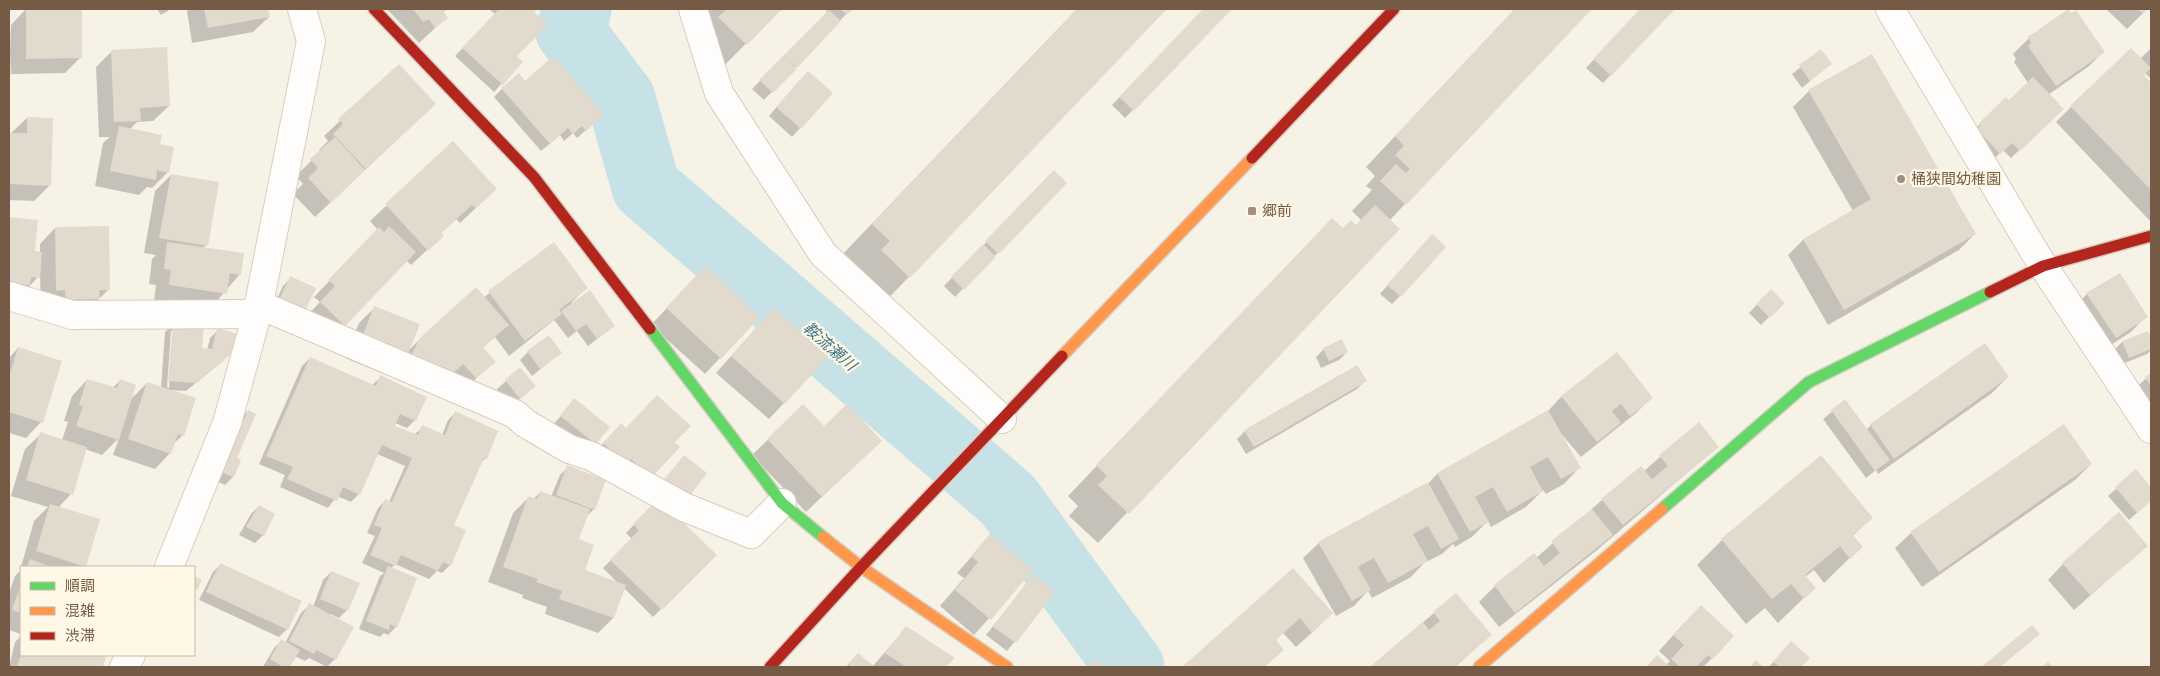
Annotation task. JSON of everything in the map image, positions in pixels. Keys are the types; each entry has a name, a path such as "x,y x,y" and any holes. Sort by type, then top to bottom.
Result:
{"street":[{"path":"169,566 227,423 258,310 311,41 302,9"},
{"path":"374,9 534,177 782,504 861,567 1006,667"},
{"path":"693,9 719,93 823,254 1002,419"},
{"path":"770,667 861,567 1394,9"},
{"path":"1890,9 2043,266 2151,429"},
{"path":"1479,667 1809,382 2043,266 2151,236"},
{"path":"9,296 72,315 258,310 515,414 526,423 569,449 591,456 684,507 750,534 782,504"},
{"path":"124,667 130,656"}],"building":[{"path":"26,9 82,9 82,58 26,59"},
{"path":"204,9 268,9 270,17 208,28"},
{"path":"413,9 442,9 448,18 435,28 429,19 423,22"},
{"path":"499,9 538,9 534,12 548,25 517,56 523,62 503,85 462,48"},
{"path":"727,9 782,9 747,45 718,17"},
{"path":"840,9 853,9 847,15"},
{"path":"1077,9 1167,9 910,278 881,250 890,241 872,224"},
{"path":"1203,9 1232,9 1134,111 1119,97"},
{"path":"1515,9 1592,9 1406,205 1380,181 1396,164 1406,173 1410,169 1395,155 1404,146 1395,136"},
{"path":"1640,9 1675,9 1611,76 1593,59"},
{"path":"2068,9 2071,13 2076,10 2105,52 2056,86 2028,46 2031,43 2028,37"},
{"path":"2138,9 2148,9 2143,14"},
{"path":"829,10 841,21 797,68 786,58 797,69 773,93 759,80"},
{"path":"9,44 12,75 9,75"},
{"path":"167,47 170,106 140,108 141,121 114,122 111,50"},
{"path":"2131,48 2151,68 2144,75 2151,83 2151,190 2070,106"},
{"path":"1821,49 1832,64 1810,81 1799,65"},
{"path":"1872,54 1976,234 1844,310 1803,239 1871,199 1808,90"},
{"path":"553,56 604,115 586,131 582,126 573,134 568,128 550,144 501,88 519,73 525,81"},
{"path":"399,64 436,104 366,169 333,134 343,124 338,119"},
{"path":"808,71 833,93 801,129 776,107"},
{"path":"2033,77 2064,109 2020,151 2012,143 2000,154 1977,129 1981,125 1979,123 2006,97 2009,100"},
{"path":"27,117 53,118 51,186 9,184 9,133 27,133"},
{"path":"119,126 162,135 160,144 174,147 169,173 157,170 156,180 110,171"},
{"path":"335,137 365,170 331,203 308,178 318,168 310,159"},
{"path":"453,141 497,189 476,208 472,205 441,233 444,236 428,251 385,204"},
{"path":"1054,170 1067,183 999,254 985,241"},
{"path":"171,174 219,182 208,246 159,238"},
{"path":"1375,205 1400,229 1129,514 1098,485 1107,476 1096,465 1332,218 1343,228 1351,220 1356,225"},
{"path":"9,217 38,220 35,251 42,252 40,278 31,277 30,285 9,283"},
{"path":"109,226 110,290 99,290 100,299 66,300 65,290 56,291 55,227"},
{"path":"389,226 416,252 345,326 320,302 335,286 328,280 379,227 384,232"},
{"path":"1432,234 1446,247 1401,297 1387,285"},
{"path":"167,242 244,253 241,275 230,273 227,294 169,285 171,270 164,269"},
{"path":"554,242 588,288 559,310 562,314 525,341 488,291"},
{"path":"983,244 996,257 964,290 951,277"},
{"path":"705,266 760,317 721,359 666,308"},
{"path":"2120,273 2148,317 2116,338 2086,293"},
{"path":"290,276 316,288 302,317 277,305"},
{"path":"476,287 509,325 483,347 496,362 476,378 463,364 452,374 449,370 442,377 408,362 420,338"},
{"path":"1771,289 1785,303 1770,318 1756,304"},
{"path":"590,290 615,326 597,339 586,324 576,331 561,311"},
{"path":"374,306 420,324 405,361 360,343"},
{"path":"774,308 828,356 785,404 731,356"},
{"path":"173,323 204,326 202,348 212,349 217,328 238,334 234,352 195,383 168,381"},
{"path":"2148,331 2151,337 2151,349 2129,358 2122,341"},
{"path":"549,335 562,353 540,369 527,351"},
{"path":"1342,339 1348,352 1329,361 1323,348"},
{"path":"1985,343 2009,377 1894,459 1870,424"},
{"path":"18,347 62,361 43,423 9,412 9,377"},
{"path":"1617,352 1653,398 1630,416 1621,404 1612,411 1621,423 1597,442 1561,396"},
{"path":"310,357 376,386 380,375 427,397 416,421 400,414 395,426 418,435 422,425 445,435 455,411 498,431 487,459 484,458 454,525 466,530 451,566 443,562 438,571 401,555 396,566 370,555 382,528 374,525 385,499 392,502 412,458 382,445 360,495 343,487 337,501 287,479 293,467 266,456"},
{"path":"1357,365 1367,381 1254,447 1244,430"},
{"path":"520,367 536,386 520,399 505,380"},
{"path":"2151,373 2151,386 2145,377"},
{"path":"87,379 117,388 120,379 136,385 119,440 76,426 83,406 79,405"},
{"path":"147,382 196,398 184,436 178,434 171,454 128,439"},
{"path":"657,395 691,426 675,442 680,447 651,478 631,459 626,464 603,443 621,423 626,428"},
{"path":"574,398 610,427 596,444 560,416"},
{"path":"1845,399 1890,460 1875,471 1831,410"},
{"path":"803,404 824,426 847,404 882,441 822,497 767,439"},
{"path":"248,410 256,414 237,458 241,460 234,477 221,472"},
{"path":"1548,410 1581,468 1561,479 1548,457 1530,467 1543,491 1507,512 1493,487 1475,497 1489,522 1470,532 1437,473"},
{"path":"1699,422 1719,447 1623,525 1601,499 1641,466 1652,479 1668,466 1659,455"},
{"path":"2064,424 2092,464 1939,572 1910,532"},
{"path":"40,432 87,447 73,495 26,480"},
{"path":"684,455 707,473 686,501 662,482"},
{"path":"1821,455 1873,518 1853,535 1863,547 1850,559 1840,546 1805,575 1816,588 1804,599 1791,584 1772,599 1721,539"},
{"path":"567,465 606,480 595,510 556,495"},
{"path":"2136,469 2151,487 2151,501 2137,513 2115,487"},
{"path":"1428,482 1459,539 1441,549 1428,526 1413,534 1428,561 1388,583 1374,558 1358,567 1371,590 1352,601 1318,542"},
{"path":"540,491 590,509 579,539 594,545 585,570 626,585 614,618 559,599 562,591 536,582 538,579 503,567 528,496 537,499"},
{"path":"50,504 100,519 86,566 36,551"},
{"path":"653,504 662,513 667,507 717,555 662,610 610,560 639,530 633,524"},
{"path":"259,505 275,514 264,536 246,527"},
{"path":"1592,509 1613,535 1515,613 1494,585 1534,553 1544,566 1560,553 1551,541"},
{"path":"2119,512 2148,546 2090,595 2062,563"},
{"path":"990,534 1033,570 991,620 955,590 978,562 971,556"},
{"path":"30,559 48,566 27,566"},
{"path":"220,563 302,601 288,630 206,592"},
{"path":"388,566 417,578 397,628 390,624 389,630 366,621"},
{"path":"1293,568 1333,613 1312,633 1300,618 1276,640 1284,650 1264,667 1182,667"},
{"path":"331,571 360,583 348,611 320,599"},
{"path":"1033,574 1055,592 1016,643 993,627"},
{"path":"195,576 202,580 197,590 195,589"},
{"path":"20,587 20,613 12,610"},
{"path":"1456,593 1492,635 1454,667 1376,667 1373,664 1423,622 1429,630 1440,621 1433,612"},
{"path":"309,603 354,627 336,660 316,650 314,654 289,641"},
{"path":"1701,605 1734,636 1713,659 1708,655 1696,667 1680,667 1671,659 1684,645 1673,635"},
{"path":"2032,625 2040,634 2000,667 1981,667"},
{"path":"906,626 955,658 946,667 906,667 885,653"},
{"path":"281,639 300,650 290,667 283,667 270,659"},
{"path":"1791,641 1810,658 1801,667 1780,667 1773,662"},
{"path":"858,653 875,667 852,667 848,664"},
{"path":"1657,655 1670,667 1646,667"},
{"path":"21,656 106,657 103,667 17,667"},
{"path":"1093,660 1104,667 1088,667"},
{"path":"1756,660 1763,667 1750,667"},
{"path":"2048,662 2053,667 2041,667"}],"waterway":[{"name":"鞍流瀬川","path":"577,9 570,31 621,99 646,187 1008,500 1130,667"}],"traffic: fast":[{"path":"1662,509 1809,382 1990,292"},
{"path":"650,329 782,503 823,537"}],"traffic: slow":[{"path":"1062,356 1252,158"},
{"path":"1479,667 1662,509"},
{"path":"823,537 861,567 1007,667"}],"traffic: jam":[{"path":"374,9 534,177 650,329"},
{"path":"1252,158 1394,9"},
{"path":"1990,292 2043,266 2151,236"},
{"path":"770,667 861,567 1062,356"}],"place":[{"name":"桶狭間幼稚園","path":"1901,179"},
{"name":"郷前","path":"1252,211"}]}
